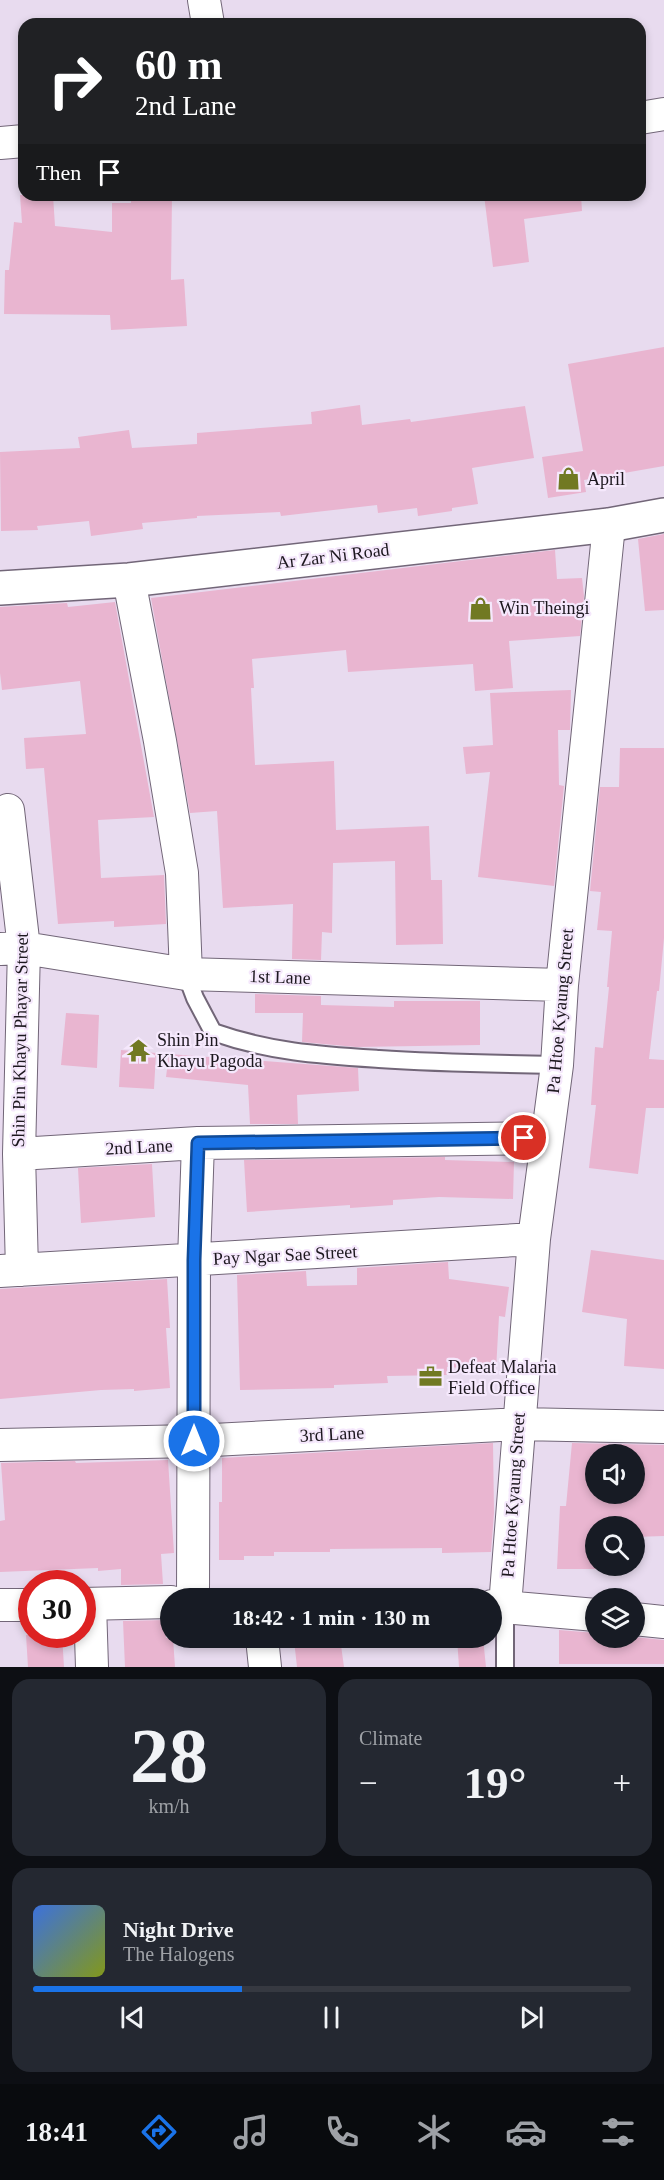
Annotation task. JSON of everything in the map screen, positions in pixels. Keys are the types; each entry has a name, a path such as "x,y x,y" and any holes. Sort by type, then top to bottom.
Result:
{"main road":[{"name":"Ar Zar Ni Road","path":"0,588 129,580 609,525 664,515"}],"street":[{"path":"204,0 207,18"},
{"path":"646,117 664,114"},
{"path":"0,143 18,142"},
{"name":"Pa Htoe Kyaung Street","path":"500,1588 519,1424 534,1239 557,1065 562,985 609,525"},
{"path":"129,580 160,741 182,873 186,974"},
{"name":"Shin Pin Khayu Phayar Street","path":"8,810 12,949 10,1074 19,1154 11,1270"},
{"name":"1st Lane","path":"12,949 186,974 562,985"},
{"name":"2nd Lane","path":"19,1154 198,1143 547,1138"},
{"path":"193,1588 194,1260 198,1143"},
{"name":"Pay Ngar Sae Street","path":"11,1270 534,1239"},
{"name":"3rd Lane","path":"0,1445 194,1441 519,1424 664,1427"},
{"path":"96,1604 160,1602"},
{"path":"0,1605 18,1605"},
{"path":"502,1606 585,1614"},
{"path":"645,1620 664,1622"},
{"path":"90,1648 92,1667"},
{"path":"263,1648 265,1667"}],"lane":[{"path":"186,974 195,998 213,1032 246,1043 310,1055 429,1062 557,1065"},
{"path":"502,1641 505,1667"}],"building":[{"path":"20,201 53,201 55,226 112,232 112,203 172,201 171,280 184,279 187,326 111,330 110,315 4,314 5,270 9,270 14,222 22,223"},
{"path":"485,201 581,201 582,211 524,219 529,262 493,267"},
{"path":"664,347 664,466 584,480 586,492 548,498 542,457 583,451 568,364"},
{"path":"360,405 362,425 410,419 411,422 525,406 534,458 472,468 478,504 418,516 417,508 378,513 377,505 281,516 280,512 197,516 197,518 142,523 143,529 91,536 89,521 37,526 38,530 1,531 0,452 80,448 78,437 129,430 132,448 197,444 197,433 312,424 311,412"},
{"path":"664,534 664,610 645,611 638,539"},
{"path":"555,550 557,579 582,578 584,596 580,636 509,641 513,688 475,691 473,664 348,672 346,650 252,659 254,688 251,688 255,765 334,761 336,830 429,826 431,880 442,880 443,944 396,945 395,861 333,863 332,933 322,932 321,960 292,959 293,904 223,908 217,811 190,813 151,598"},
{"path":"115,602 154,817 98,820 101,878 164,875 166,924 114,927 114,921 58,924 44,768 26,769 24,738 86,734 80,681 2,690 0,607 67,603 68,607"},
{"path":"571,690 570,730 558,730 559,785 564,786 554,886 478,877 490,772 466,774 463,747 493,745 490,693"},
{"path":"620,748 664,748 664,938 649,1059 664,1060 664,1108 646,1108 638,1174 589,1168 596,1105 591,1105 595,1047 603,1048 612,931 597,930 601,892 590,891 600,787 619,787"},
{"path":"255,994 321,996 321,1005 394,1007 394,1001 480,1001 480,1045 356,1047 302,1042 303,1013 255,1013"},
{"path":"66,1013 99,1015 97,1068 61,1065"},
{"path":"121,1050 156,1053 154,1089 119,1087"},
{"path":"169,1054 358,1068 359,1091 297,1095 298,1124 250,1124 248,1085 166,1077"},
{"path":"445,1157 445,1160 514,1162 513,1199 439,1197 393,1200 393,1205 350,1208 350,1205 247,1212 244,1160"},
{"path":"152,1164 155,1217 81,1223 78,1168"},
{"path":"591,1250 664,1260 664,1369 624,1366 627,1319 582,1312"},
{"path":"448,1262 449,1279 509,1287 505,1317 499,1316 496,1370 447,1367 447,1375 387,1376 388,1383 334,1385 334,1388 240,1390 237,1275 306,1271 307,1286 357,1285 357,1268"},
{"path":"167,1279 170,1328 166,1328 170,1388 134,1391 134,1389 101,1390 0,1399 0,1289"},
{"path":"493,1443 494,1513 491,1552 442,1553 442,1548 330,1549 330,1552 274,1552 274,1556 244,1556 244,1560 219,1560 222,1458"},
{"path":"572,1443 618,1444 585,1444 585,1504 645,1504 645,1445 664,1445 664,1536 645,1537 645,1516 585,1516 585,1569 557,1569 560,1506 566,1506"},
{"path":"168,1460 174,1553 161,1554 163,1584 121,1585 121,1569 0,1572 0,1521 5,1520 1,1463 75,1461 76,1463"},
{"path":"160,1620 160,1648 174,1648 175,1667 125,1667 123,1621"},
{"path":"559,1630 585,1632 585,1648 645,1648 645,1638 664,1640 664,1664 559,1664"},
{"path":"27,1648 63,1648 64,1667 28,1667"},
{"path":"295,1648 341,1648 344,1667 297,1667"},
{"path":"458,1648 484,1648 486,1667 459,1667"}],"place":[{"name":"April","path":"569,479"},
{"name":"Win Theingi","path":"481,608"},
{"name":"Shin Pin Khayu Pagoda","path":"139,1050"},
{"name":"Defeat Malaria Field Office","path":"430,1377"}],"route":[{"path":"194,1441 194,1260 198,1143 524,1138"}]}
